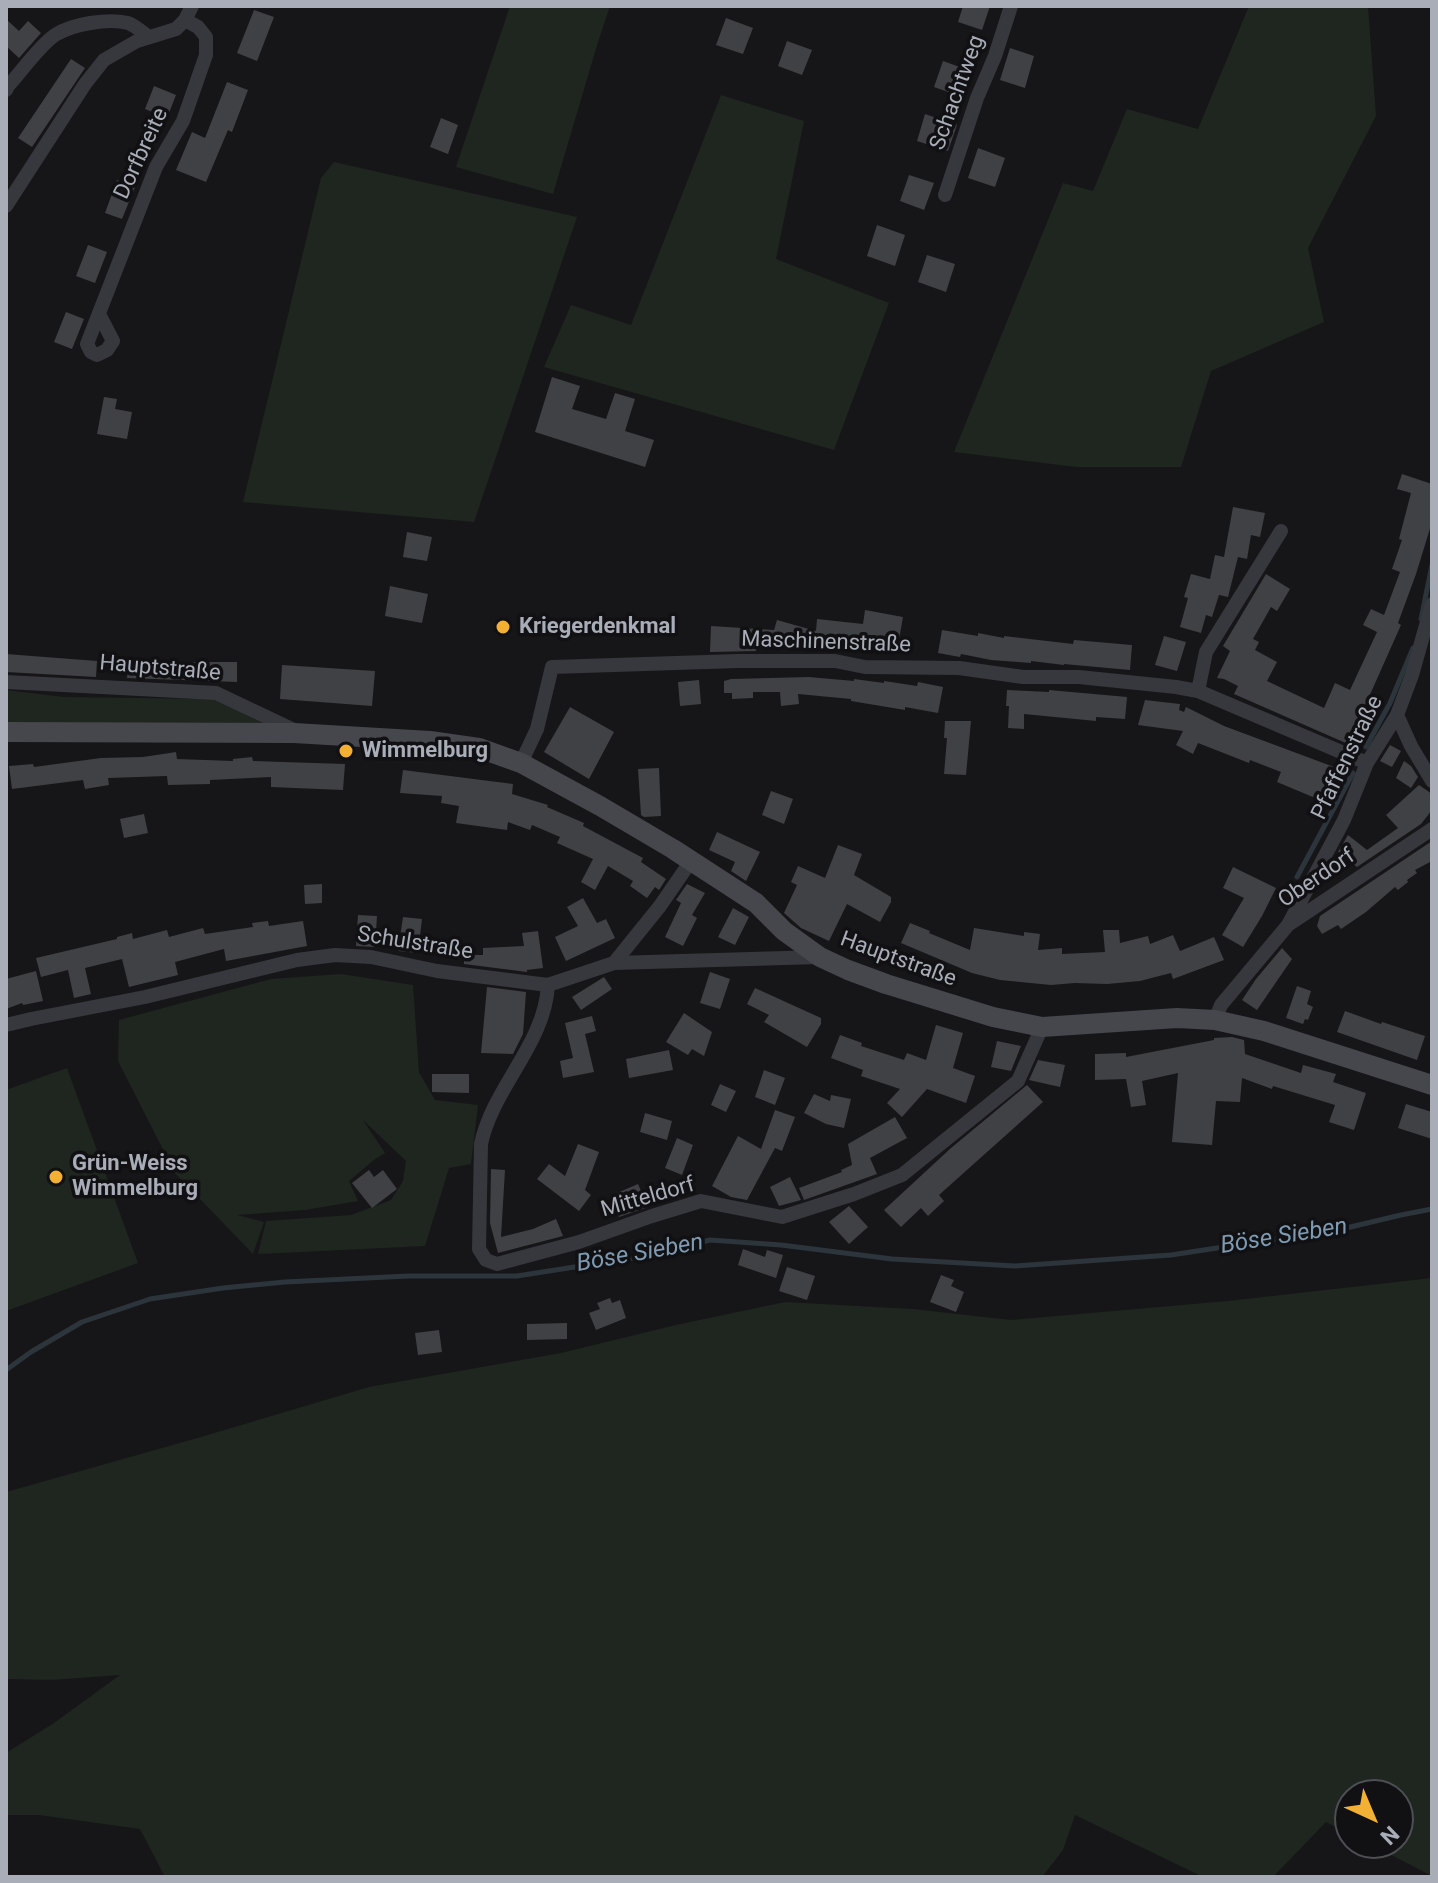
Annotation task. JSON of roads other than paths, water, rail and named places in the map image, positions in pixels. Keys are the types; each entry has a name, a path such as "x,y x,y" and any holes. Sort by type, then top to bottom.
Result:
{"main road":[{"name":"Hauptstraße","path":"6,732 301,734 479,748 521,763 600,806 756,903 784,931 820,957 848,970 961,1008 1014,1023 1042,1027 1177,1018 1215,1020 1264,1031 1432,1085"}],"street":[{"path":"6,206 104,60 137,41 176,29 192,6"},
{"name":"Schachtweg","path":"945,195 1011,6"},
{"name":"Dorfbreite","path":"99,314 156,167 183,121 206,55 206,37 198,27 185,20"},
{"path":"6,90 52,37 67,29 95,22 127,23 149,37"},
{"path":"1198,691 1206,652 1281,531"},
{"name":"Pfaffenstraße","path":"1288,925 1344,820 1367,763 1397,715 1432,604"},
{"name":"Maschinenstraße","path":"521,763 537,729 552,667 738,661 835,661 865,667 959,668 1023,677 1079,677 1198,691 1367,763"},
{"name":"Hauptstraße","path":"6,682 216,693 301,734"},
{"path":"1397,715 1432,781"},
{"name":"Oberdorf","path":"1215,1020 1221,1005 1288,925 1432,829"},
{"path":"614,963 691,861"},
{"name":"Schulstraße","path":"6,1025 145,997 297,960 335,955 371,957 437,971 548,985 614,963 820,957"},
{"name":"Mitteldorf","path":"548,985 541,1020 494,1107 481,1144 479,1249 486,1260 497,1264 579,1242 701,1201 782,1217 902,1175 1018,1081 1042,1027"}],"waterway":[{"path":"1421,619 1432,565"},
{"path":"1366,747 1390,703 1413,648"},
{"path":"1297,877 1353,773"},
{"name":"Böse Sieben","path":"6,1370 82,1322 150,1299 223,1288 408,1276 517,1276 645,1256 710,1240 892,1259 1015,1266 1171,1255 1342,1229 1432,1209"}],"place":[{"name":"Kriegerdenkmal","path":"503,627"},
{"name":"Wimmelburg","path":"346,751"},
{"name":"Grün-Weiss Wimmelburg","path":"56,1177"}]}
